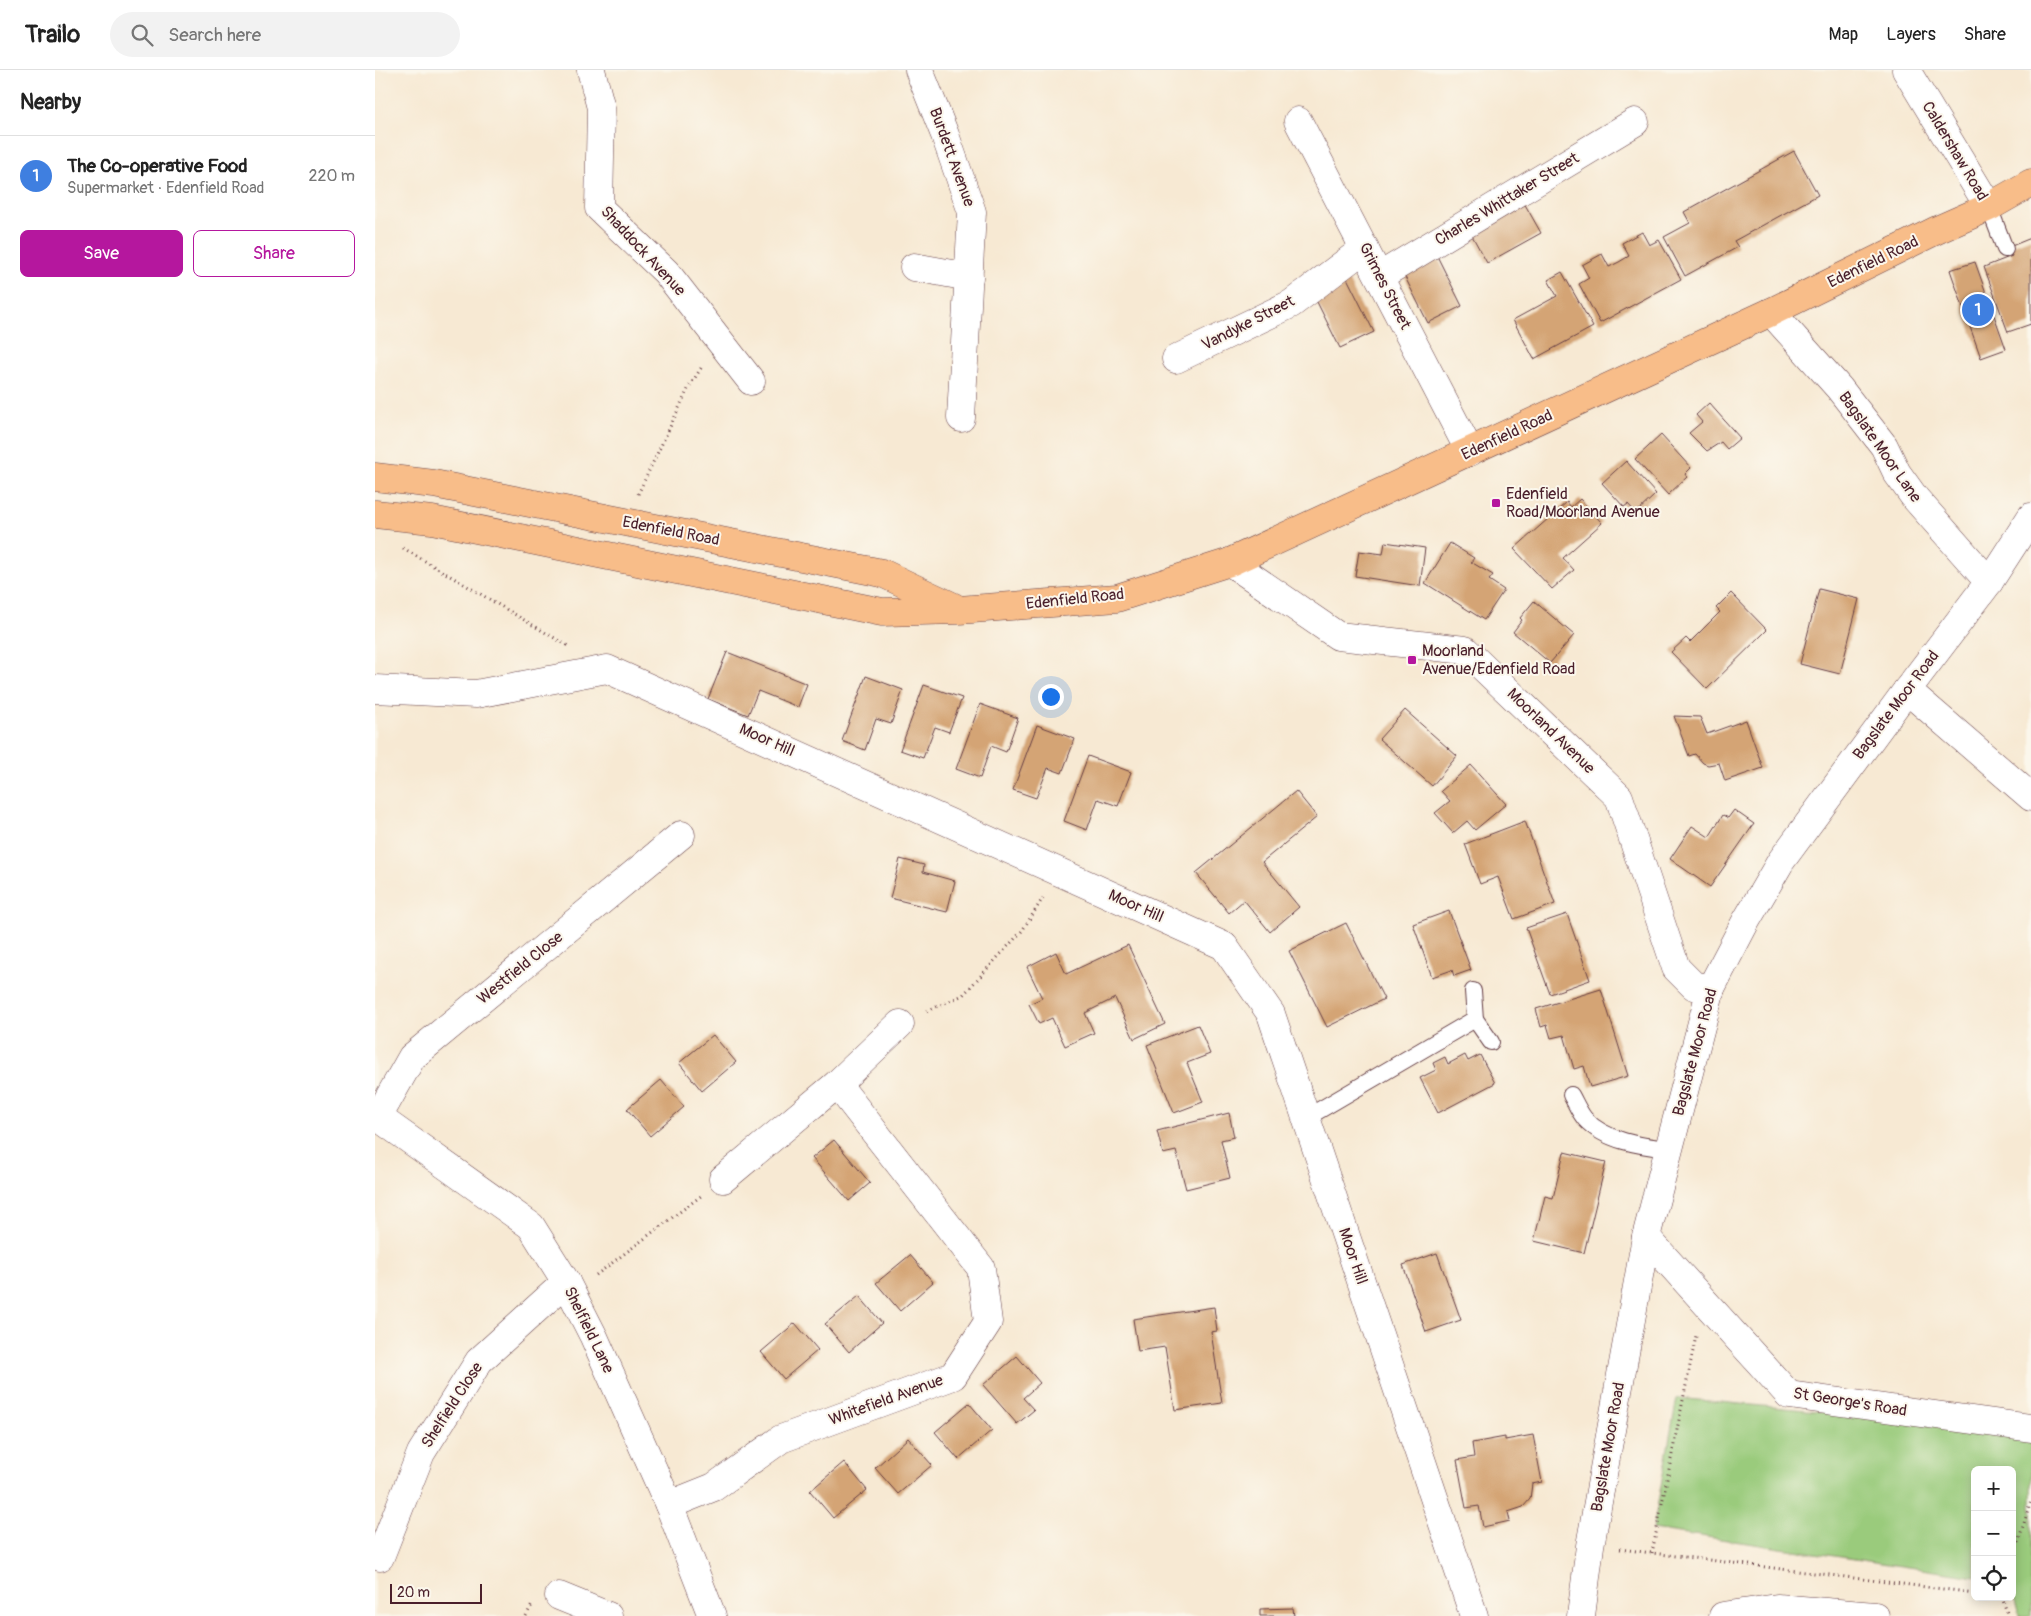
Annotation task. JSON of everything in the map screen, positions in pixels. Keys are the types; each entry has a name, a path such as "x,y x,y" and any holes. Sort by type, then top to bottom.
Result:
{"main road":[{"name":"Edenfield Road","path":"375,514 432,520 882,612 959,610 1117,598 1230,562 1771,312 1937,230 1989,207 2031,184"},
{"name":"Edenfield Road","path":"375,477 433,484 882,573 959,610"},
{"path":"585,552 595,516"}],"street":[{"name":"Shaddock Avenue","path":"591,70 601,108 599,208 666,272 751,381"},
{"name":"Burdett Avenue","path":"919,70 945,135 972,212 961,418"},
{"name":"Caldershaw Road","path":"1906,70 1989,207"},
{"name":"Grimes Street","path":"1298,121 1470,452"},
{"name":"Charles Whittaker Street","path":"1380,276 1635,122"},
{"name":"Vandyke Street","path":"1176,359 1291,304 1365,248"},
{"path":"914,267 969,277"},
{"name":"Bagslate Moor Lane","path":"1771,312 1839,388 1884,446 1897,473 1915,498 1989,582"},
{"name":"Bagslate Moor Road","path":"1581,1616 1590,1546 1646,1237 1711,988 1745,922 1781,861 1989,582 2031,517"},
{"name":"Moorland Avenue","path":"1230,562 1338,636 1465,650 1619,797 1677,968 1694,986 1711,988"},
{"path":"375,689 476,694 607,669"},
{"name":"Moor Hill","path":"607,669 1224,946 1271,1014 1474,1616"},
{"path":"1907,690 2031,797"},
{"name":"Westfield Close","path":"377,1116 411,1057 681,835"},
{"path":"723,1179 837,1084 900,1024"},
{"name":"Whitefield Avenue","path":"669,1505 714,1487 781,1439 953,1376 988,1322 981,1268 837,1084"},
{"name":"Shelfield Lane","path":"377,1116 531,1226 568,1288 594,1337 669,1505 711,1616"},
{"name":"St George's Road","path":"1646,1237 1789,1395 2031,1428"},
{"name":"Shelfield Close","path":"380,1558 421,1453 479,1361 568,1288"},
{"path":"559,1596 608,1616"},
{"path":"1723,1616 1777,1608 1875,1616"}],"lane":[{"path":"1989,207 2005,249"},
{"path":"1473,991 1475,1019 1491,1042"},
{"path":"1306,1118 1475,1019"},
{"path":"1571,1095 1585,1119 1607,1134 1636,1145 1669,1149"}],"path":[{"path":"625,522 689,387 719,339"},
{"path":"400,546 607,669"},
{"path":"900,1024 963,995 1023,931 1060,872"},
{"path":"568,1288 723,1179"},
{"path":"1651,1553 1696,1334"},
{"path":"2014,1556 2031,1501"},
{"path":"1590,1546 1971,1593"},
{"path":"2003,1601 2009,1616"}],"green space":[{"path":"1677,1398 2031,1431 2031,1616 2019,1616 2015,1601 2016,1466 1971,1466 1971,1576 1653,1529"}],"building":[{"path":"1794,151 1818,195 1734,241 1738,247 1685,276 1664,237 1690,223 1684,212"},
{"path":"1523,201 1541,233 1487,263 1469,230"},
{"path":"1642,232 1649,245 1659,240 1681,279 1600,323 1579,284 1589,278 1582,265 1602,254 1609,267 1619,262 1629,256 1622,243"},
{"path":"2031,238 2031,324 2008,332 1984,267 2012,256 2009,247"},
{"path":"1434,250 1462,306 1428,323 1400,267"},
{"path":"1975,262 2006,349 1981,358 1950,270"},
{"path":"1562,272 1593,327 1534,359 1513,320 1557,296 1548,280"},
{"path":"1345,274 1374,332 1340,348 1311,290"},
{"path":"1709,403 1740,438 1727,449 1721,442 1707,451 1689,433 1702,422 1696,415"},
{"path":"1661,435 1691,468 1685,474 1687,477 1668,495 1635,459"},
{"path":"1626,461 1656,494 1636,513 1628,504 1624,507 1602,483"},
{"path":"1580,499 1602,523 1563,558 1574,570 1552,589 1514,549 1567,502 1571,507"},
{"path":"1385,542 1425,548 1420,586 1355,576 1359,551 1383,554"},
{"path":"1450,543 1474,558 1471,562 1493,575 1489,580 1504,590 1484,620 1425,583"},
{"path":"1819,589 1859,599 1840,674 1800,664"},
{"path":"1731,593 1767,630 1707,689 1671,652 1686,638 1690,642 1720,612 1716,608"},
{"path":"1534,601 1574,635 1550,663 1513,632 1522,620 1520,618"},
{"path":"727,652 807,684 798,707 758,691 748,715 708,699"},
{"path":"866,676 903,690 891,724 876,719 865,750 842,741"},
{"path":"924,685 962,698 949,732 935,727 923,758 900,750"},
{"path":"980,704 1018,718 1006,752 991,746 980,778 956,769"},
{"path":"1405,710 1457,756 1432,786 1379,739"},
{"path":"1674,716 1700,717 1707,734 1746,720 1763,768 1725,781 1719,763 1708,765 1703,763 1695,754 1689,756"},
{"path":"1037,725 1075,739 1062,773 1048,768 1036,798 1013,790"},
{"path":"1088,756 1131,772 1118,806 1098,799 1087,830 1064,821"},
{"path":"1471,765 1506,804 1475,830 1467,821 1453,833 1435,813 1450,801 1441,791"},
{"path":"1296,791 1317,817 1262,862 1299,907 1270,932 1244,900 1229,913 1196,873"},
{"path":"1734,810 1754,824 1710,887 1670,859 1692,826 1709,837 1723,815 1728,818"},
{"path":"1525,821 1555,904 1514,919 1498,877 1480,884 1465,844"},
{"path":"900,859 924,865 923,872 955,881 947,912 890,898"},
{"path":"1449,911 1471,970 1454,976 1452,970 1432,977 1413,924"},
{"path":"1567,914 1590,980 1550,994 1526,928"},
{"path":"1346,923 1384,999 1327,1027 1289,951"},
{"path":"1128,945 1165,1024 1134,1039 1115,998 1085,1013 1094,1033 1065,1046 1052,1018 1039,1024 1029,1004 1042,998 1027,967 1056,952 1066,974"},
{"path":"1601,989 1628,1076 1590,1087 1584,1066 1574,1069 1564,1035 1551,1038 1547,1025 1541,1027 1536,1009"},
{"path":"1198,1025 1210,1054 1187,1063 1203,1102 1174,1113 1147,1045"},
{"path":"713,1035 736,1062 702,1091 679,1063"},
{"path":"1465,1055 1468,1061 1480,1055 1495,1083 1438,1113 1420,1078 1436,1070 1433,1063 1445,1057 1448,1064"},
{"path":"661,1080 684,1107 650,1136 627,1109"},
{"path":"1229,1113 1234,1137 1221,1140 1230,1178 1186,1189 1176,1151 1163,1154 1157,1131"},
{"path":"834,1140 870,1183 849,1201 812,1158"},
{"path":"1564,1152 1606,1162 1584,1253 1534,1241 1545,1196 1553,1198"},
{"path":"1437,1253 1461,1320 1426,1332 1403,1265"},
{"path":"910,1255 933,1282 900,1311 876,1283"},
{"path":"859,1296 882,1323 849,1352 825,1324"},
{"path":"1214,1307 1217,1331 1211,1332 1222,1403 1175,1410 1165,1347 1138,1351 1133,1319"},
{"path":"795,1323 818,1350 784,1379 761,1352"},
{"path":"1017,1356 1040,1383 1023,1398 1034,1410 1017,1424 983,1385"},
{"path":"969,1403 992,1430 958,1459 935,1432"},
{"path":"1533,1435 1542,1482 1532,1484 1530,1499 1523,1507 1508,1512 1510,1521 1483,1527 1479,1506 1466,1508 1457,1460 1474,1457 1472,1443 1505,1437 1505,1440"},
{"path":"908,1438 932,1465 898,1494 875,1468"},
{"path":"844,1462 867,1490 833,1518 810,1491"},
{"path":"1293,1608 1294,1616 1260,1616 1260,1609"}],"place":[{"name":"The Co-operative Food","path":"1978,310"},
{"name":"Edenfield Road/Moorland Avenue","path":"1496,503"},
{"name":"Moorland Avenue/Edenfield Road","path":"1412,660"}]}
